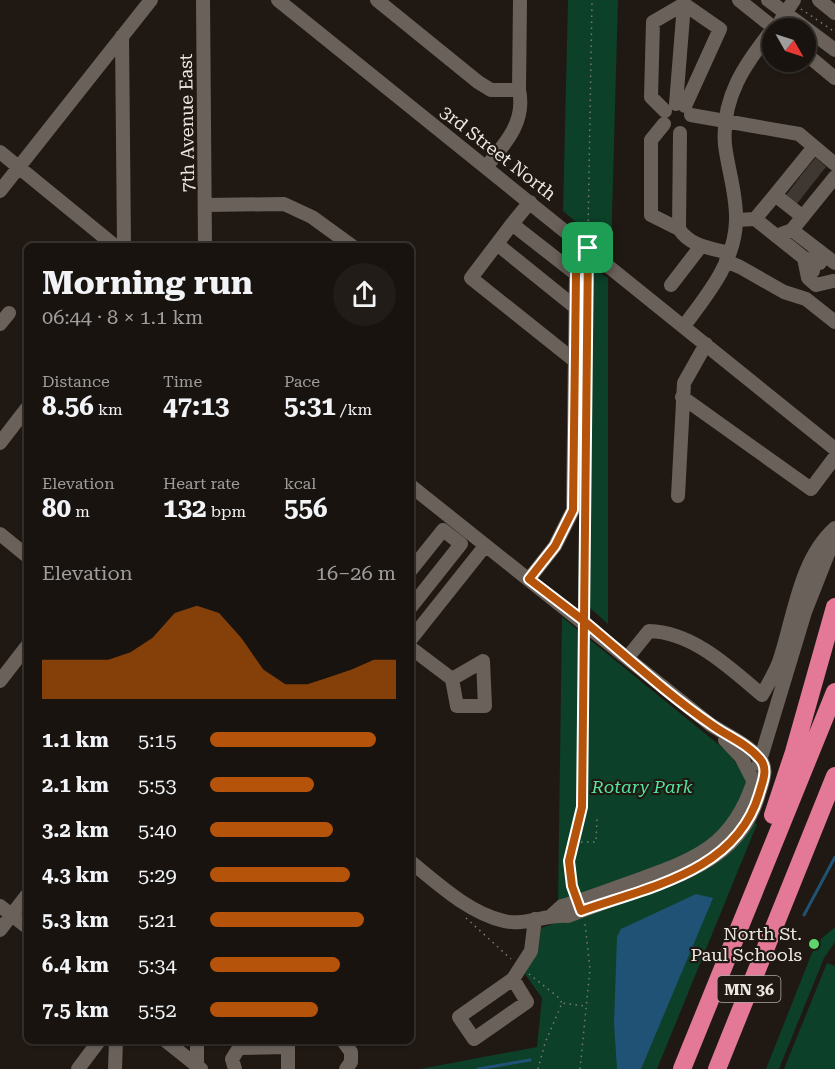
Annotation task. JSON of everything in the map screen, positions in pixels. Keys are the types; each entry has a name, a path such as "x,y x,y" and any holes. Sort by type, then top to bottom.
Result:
{"highway":[{"path":"752,898 767,834 794,752 835,607"},
{"name":"MN 36","path":"682,1069 835,692"},
{"name":"MN 36","path":"717,1069 835,776"},
{"path":"782,909 835,802"}],"street":[{"path":"0,191 151,0"},
{"name":"7th Avenue East","path":"203,0 205,243"},
{"name":"3rd Street North","path":"278,0 835,449"},
{"path":"376,0 478,82 491,90 519,90"},
{"path":"391,12 401,0"},
{"path":"486,167 511,136 519,120 521,101 519,90 520,0"},
{"path":"739,0 762,19"},
{"path":"768,0 790,5 835,50"},
{"path":"819,0 835,14"},
{"path":"684,4 676,112 651,140 651,215 679,229 684,237 728,257 784,292 806,299 835,322"},
{"path":"684,4 653,22 651,97 676,112 688,127 680,132 670,131 676,112 720,29 684,4"},
{"path":"781,18 790,5"},
{"path":"122,36 124,243"},
{"path":"684,326 710,291 728,257 736,220 736,198 725,143 729,100 738,77 762,43"},
{"path":"816,62 835,78"},
{"path":"676,112 726,119 799,134 835,164"},
{"path":"679,229 680,132"},
{"path":"755,219 795,176 814,147"},
{"path":"0,152 112,243"},
{"path":"776,236 792,230 818,192 795,176"},
{"path":"530,202 471,278 575,361"},
{"path":"206,205 284,204 312,217 348,243"},
{"path":"736,220 755,219 804,258 827,273"},
{"path":"512,224 576,274"},
{"path":"792,230 827,273"},
{"path":"497,244 575,307"},
{"path":"671,285 701,246"},
{"path":"529,579 555,546 573,510 576,274 586,247"},
{"path":"804,258 808,278 816,285 827,273"},
{"path":"0,324 9,312"},
{"path":"678,496 682,397 687,374 706,344"},
{"path":"682,397 811,489 835,457"},
{"path":"0,443 24,412"},
{"path":"414,489 447,524 461,544 414,603"},
{"path":"414,864 470,906 505,922 552,915 562,906 579,906 690,872 725,850 745,826 755,806 765,771 760,759 711,725 584,621 485,546 447,524"},
{"path":"414,565 447,524"},
{"path":"628,657 649,631 667,632 716,656 762,695 778,665 812,556 824,537 835,528"},
{"path":"0,534 24,553"},
{"path":"579,906 686,862 708,850 736,821 754,782 804,612 835,536"},
{"path":"414,635 485,546"},
{"path":"0,681 24,650"},
{"path":"414,650 452,679"},
{"path":"711,725 741,757 754,782"},
{"path":"0,930 24,899"},
{"path":"0,906 24,925"},
{"path":"513,979 527,1002 474,1039 459,1017 513,979 531,951 535,919"},
{"path":"78,1069 97,1044"},
{"path":"115,1069 116,1044"},
{"path":"170,1044 198,1068"},
{"path":"197,1044 198,1068"},
{"path":"235,1069 232,1059 239,1048 288,1044 288,1069"},
{"path":"345,1044 351,1052 351,1062 346,1069"}],"path":[{"path":"586,247 592,0"},
{"path":"790,5 835,32"},
{"path":"580,1069 590,949 569,871 582,807 585,510"},
{"path":"574,842 596,842 597,817"},
{"path":"464,916 558,997 562,1003 586,1006"},
{"path":"538,1069 548,1035 562,1003"}],"green space":[{"path":"568,0 618,0 611,251 563,211"},
{"path":"584,263 608,278 608,624 578,597"},
{"name":"Rotary Park","path":"562,617 729,753 747,779 746,789 737,812 702,849 558,904"},
{"path":"752,821 757,824 657,1069 420,1069 537,1047 542,998 525,974 538,951 541,928 617,902"},
{"path":"835,927 835,942 824,958 779,1069 766,1069 812,953 821,939"},
{"path":"827,963 835,966 835,1069 784,1069"}],"water":[{"path":"696,894 713,898 641,1069 617,1069 614,1024 617,937 621,929"}],"waterway":[{"path":"804,915 835,857"},
{"path":"478,1069 530,1060"}],"tunnel":[{"path":"811,163 824,174"},
{"path":"804,172 817,183"},
{"path":"797,181 810,191"},
{"path":"790,190 803,200"}],"place":[{"name":"North St. Paul Schools","path":"814,944"}],"route":[{"path":"588,248 584,621 711,725 747,748 760,759 765,771 758,799 745,826 725,850 715,858 690,872 581,911 572,886 569,861 582,807 584,621 529,579 555,546 573,510 576,274 585,246 588,248"}]}
